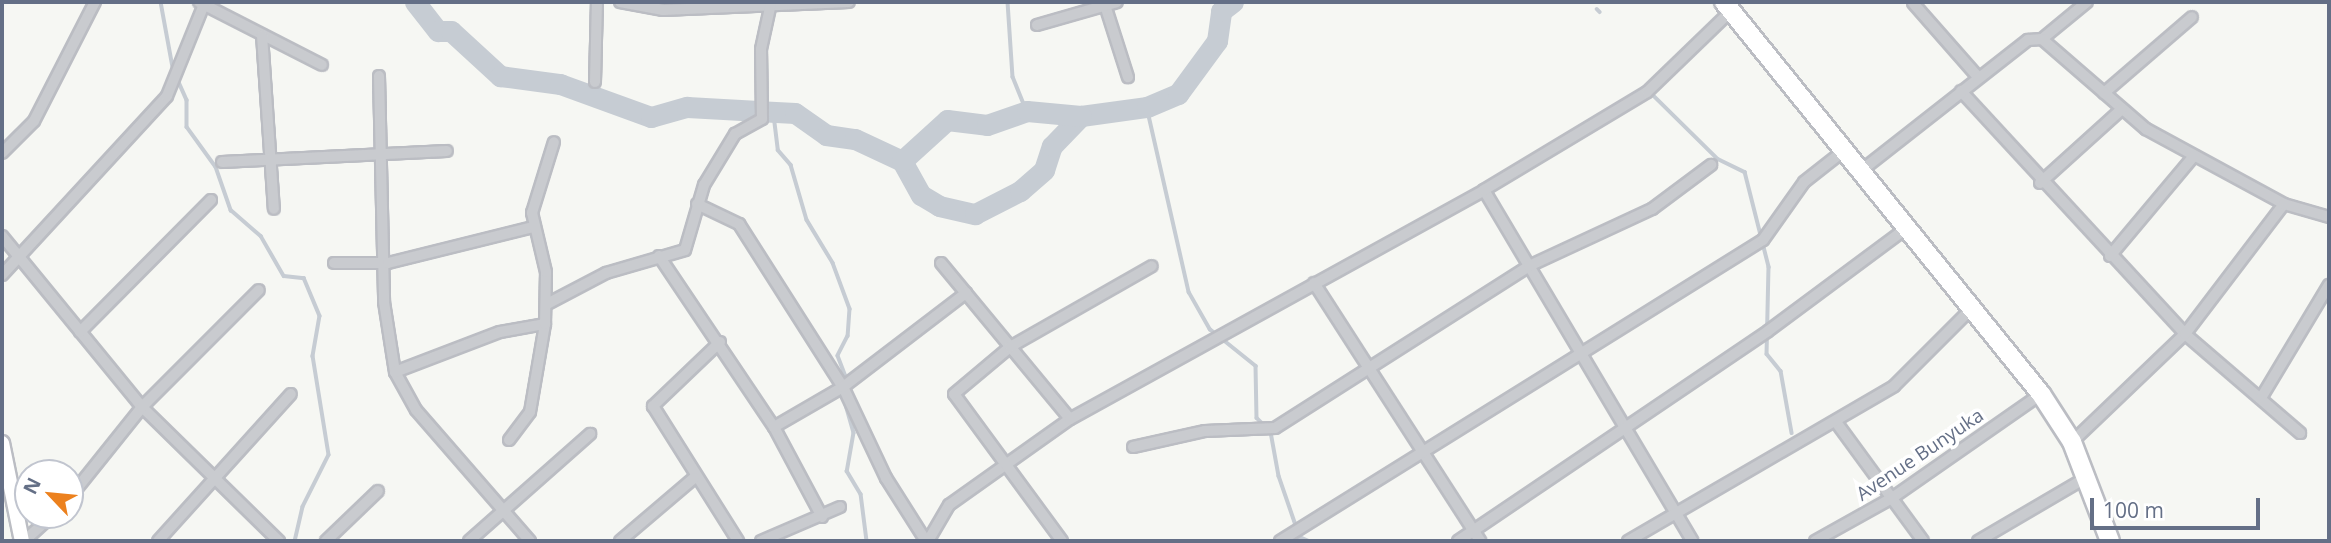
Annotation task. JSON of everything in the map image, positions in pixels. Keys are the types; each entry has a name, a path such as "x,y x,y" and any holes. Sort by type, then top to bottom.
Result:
{"highway":[{"path":"1728,7 1846,149 2041,394 2072,442 2110,541"}],"street":[{"path":"2,153 34,121 95,2"},
{"path":"2,275 167,96 203,2 322,65"},
{"path":"595,82 597,2"},
{"path":"620,2 663,10 771,3 849,2"},
{"path":"1037,25 1117,2"},
{"path":"1862,170 2028,40 2042,39 2087,2"},
{"path":"547,304 606,273 685,250 697,204 735,134 762,119 761,49 771,3"},
{"path":"1913,3 1978,78"},
{"path":"1105,4 1128,77"},
{"path":"697,204 739,225 843,387 886,478 927,541 949,505 1070,419 1484,190 1647,92 1728,7"},
{"path":"2104,93 2192,17"},
{"path":"261,35 274,209"},
{"path":"2042,39 2122,109 2194,156 2284,204 2329,217"},
{"path":"379,76 385,155 388,263 384,302 395,372 416,410 530,541"},
{"path":"1961,91 2040,183 2185,334 2300,433"},
{"path":"2040,183 2122,109"},
{"path":"509,440 530,412 545,324 547,304 532,213 554,142"},
{"path":"1280,541 1300,532 1423,456 1581,351 1761,240 1804,182 1846,149"},
{"path":"222,162 447,151"},
{"path":"2110,256 2194,156"},
{"path":"1133,447 1205,431 1263,432 1275,428 1366,367 1530,266 1652,209 1711,165"},
{"path":"1484,190 1692,541"},
{"path":"80,332 211,200"},
{"path":"2072,442 2185,334 2284,204"},
{"path":"334,263 388,263 534,227"},
{"path":"1458,541 1626,427 1908,227"},
{"path":"2,236 18,260 142,407 279,541"},
{"path":"660,256 720,342 774,428 822,517"},
{"path":"941,262 1070,419"},
{"path":"1062,541 954,394 1010,347 1152,266"},
{"path":"1314,283 1480,541"},
{"path":"84,480 142,407 260,290"},
{"path":"2261,398 2328,290"},
{"path":"774,428 843,387 966,293"},
{"path":"1628,541 1675,510 1836,422 1894,386 1972,308"},
{"path":"395,372 500,332 545,324"},
{"path":"720,342 653,406 694,478 738,541"},
{"path":"158,541 291,394"},
{"name":"Avenue Bunyuka","path":"1815,541 1892,498 2041,394"},
{"path":"1836,422 1923,541"},
{"path":"469,541 590,434"},
{"path":"2,443 23,541 37,529"},
{"path":"1978,541 2087,477"},
{"path":"620,541 694,478"},
{"path":"326,541 378,491"},
{"path":"761,541 840,507"}],"waterway":[{"path":"161,2 174,73"},
{"path":"415,2 438,31 451,31 500,76 560,84 651,117 687,107 795,113 826,135 855,139 902,161 921,195 939,206 975,214 1020,191 1044,170 1052,146 1081,116 1147,107 1178,94 1217,41 1221,11 1233,2"},
{"path":"1008,2 1013,77 1027,111"},
{"path":"1597,9 1600,12"},
{"path":"178,80 187,100 187,127 216,167 231,210 261,236 284,276 304,278 320,316 313,356 329,455 303,507 295,541"},
{"path":"1653,95 1718,159 1745,172 1769,267 1767,354 1781,371 1792,433"},
{"path":"1147,107 1189,292 1210,329 1256,366 1257,418 1271,432 1279,476 1300,537 1309,541"},
{"path":"902,161 947,120 987,125 1027,111 1081,116"},
{"path":"774,115 778,150 791,165 807,220 833,263 850,309 848,336 838,356 847,380"},
{"path":"844,398 854,433 847,471 861,494 867,541"}]}
